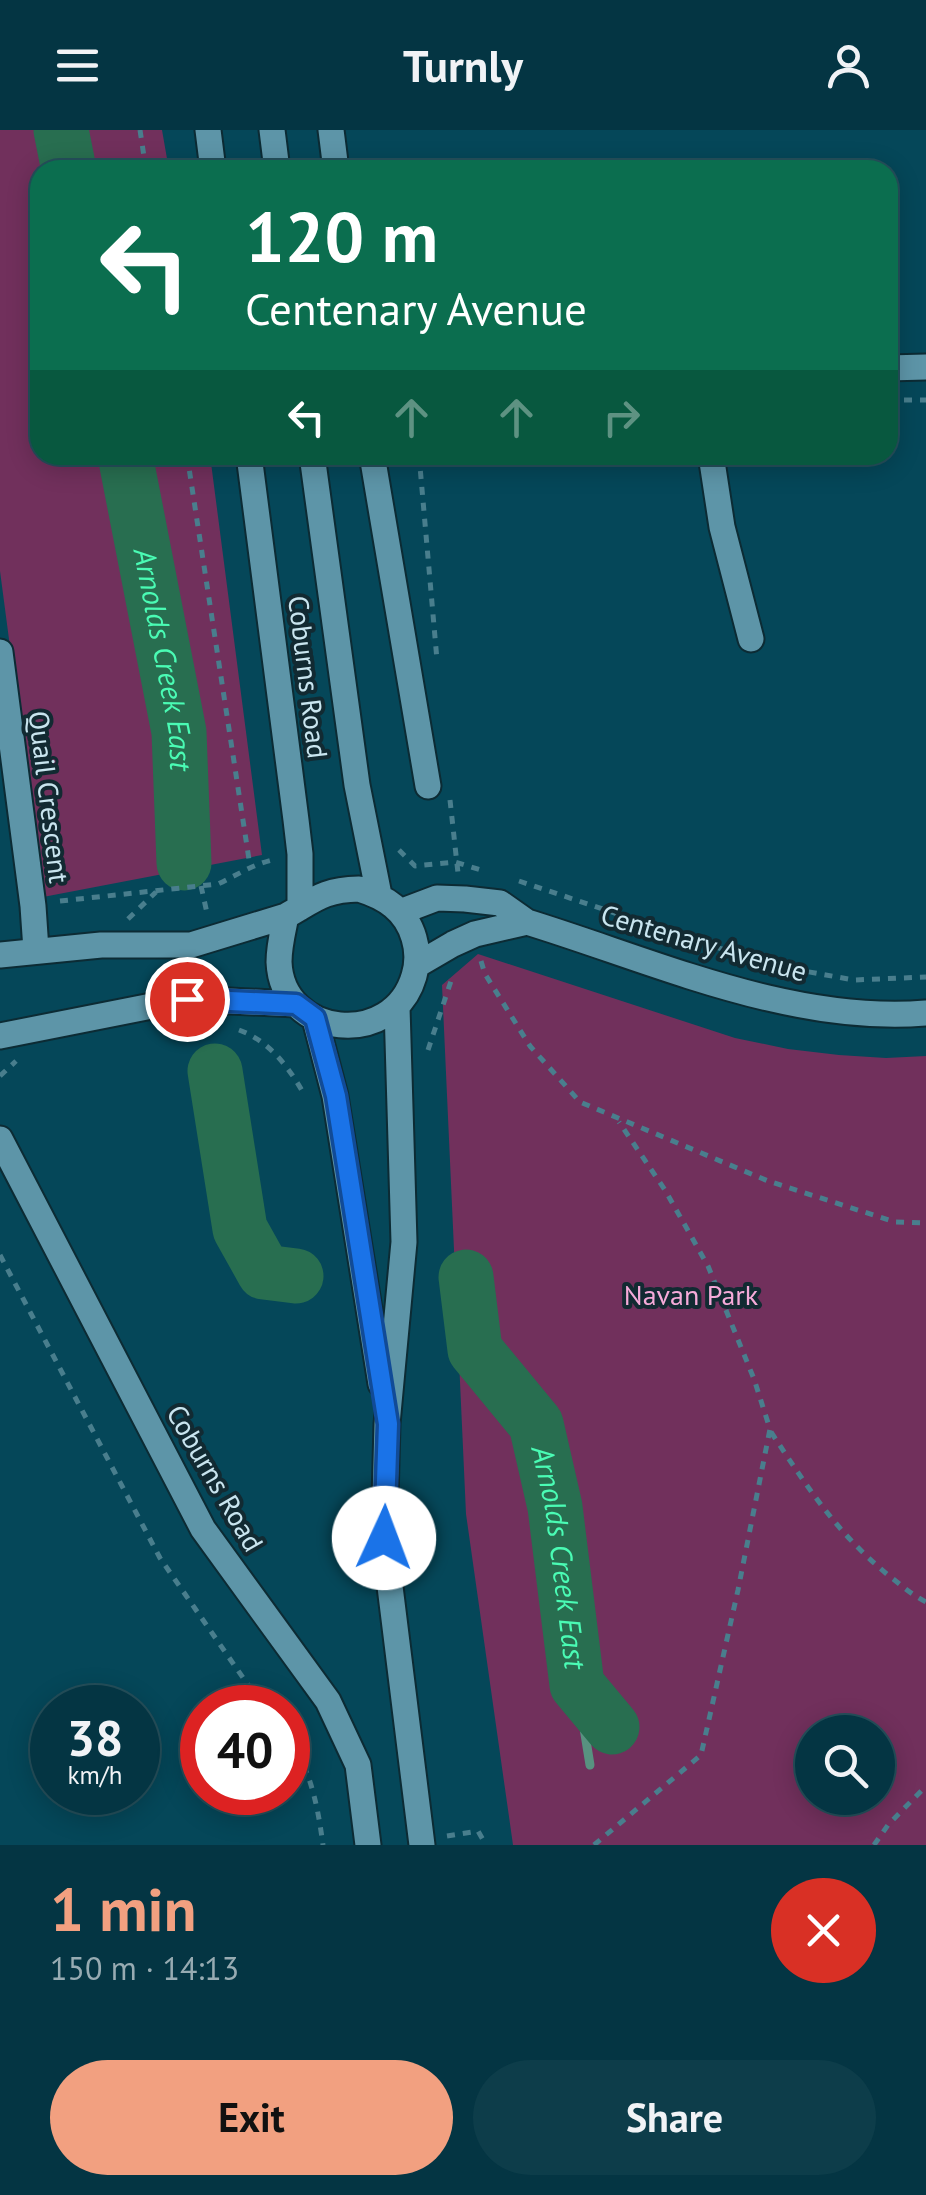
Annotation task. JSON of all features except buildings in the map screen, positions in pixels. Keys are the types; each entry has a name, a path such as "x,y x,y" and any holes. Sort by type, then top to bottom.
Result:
{"street":[{"path":"208,130 212,160"},
{"path":"272,130 276,160"},
{"path":"331,130 335,160"},
{"path":"898,368 926,367"},
{"name":"Coburns Road","path":"250,465 300,854 293,912"},
{"name":"Coburns Road","path":"313,465 357,785 379,896"},
{"path":"374,465 428,786"},
{"path":"713,465 722,526 751,639"},
{"name":"Quail Crescent","path":"0,652 36,950"},
{"path":"0,955 101,945 191,945 293,912 318,895 359,889 379,896 400,912 411,928 417,965 410,988 396,1007 378,1020 358,1026 336,1026 306,1011 187,999 0,1036"},
{"name":"Centenary Avenue","path":"400,912 437,898 500,903 527,922 754,995 840,1011 926,1013"},
{"path":"293,912 280,943 279,964 284,985 306,1011 336,1096 388,1424"},
{"path":"417,965 475,934 527,922"},
{"path":"396,1007 404,1242 388,1424 384,1538 422,1843"},
{"name":"Coburns Road","path":"0,1139 204,1529 328,1700 358,1765 368,1845"}],"path":[{"path":"140,130 144,160"},
{"path":"898,400 926,400"},
{"path":"32,906 218,884 250,866 189,465"},
{"path":"456,862 488,872"},
{"path":"504,877 770,965 854,980 926,977"},
{"path":"475,934 484,974 530,1046 580,1102 768,1181 895,1222 926,1224"},
{"path":"232,1028 257,1037 292,1073"},
{"path":"618,1119 665,1190 708,1266 770,1429 819,1504 860,1552 926,1602"},
{"path":"0,1254 160,1558 247,1685"},
{"path":"594,1845 701,1755 770,1429"},
{"path":"310,1780 323,1845"},
{"path":"874,1845 926,1786"},
{"path":"422,1843 478,1831 486,1845"}],"green space":[{"path":"0,130 162,130 167,160 30,160 30,465 211,465 262,855 43,897 0,571"},
{"name":"Navan Park","path":"478,954 735,1038 839,1055 926,1056 926,1845 513,1845 466,1514 442,985"}],"waterway":[{"name":"Arnolds Creek East","path":"61,130 67,160"},
{"name":"Arnolds Creek East","path":"127,465 179,732 184,863"},
{"name":"Arnolds Creek East","path":"215,1071 240,1229 264,1272 296,1276"},
{"name":"Arnolds Creek East","path":"466,1277 475,1350 536,1424 555,1507 577,1685 612,1727"},
{"path":"577,1685 590,1765"}],"route":[{"path":"187,999 296,1004 315,1018 336,1096 388,1424 384,1538"}]}
